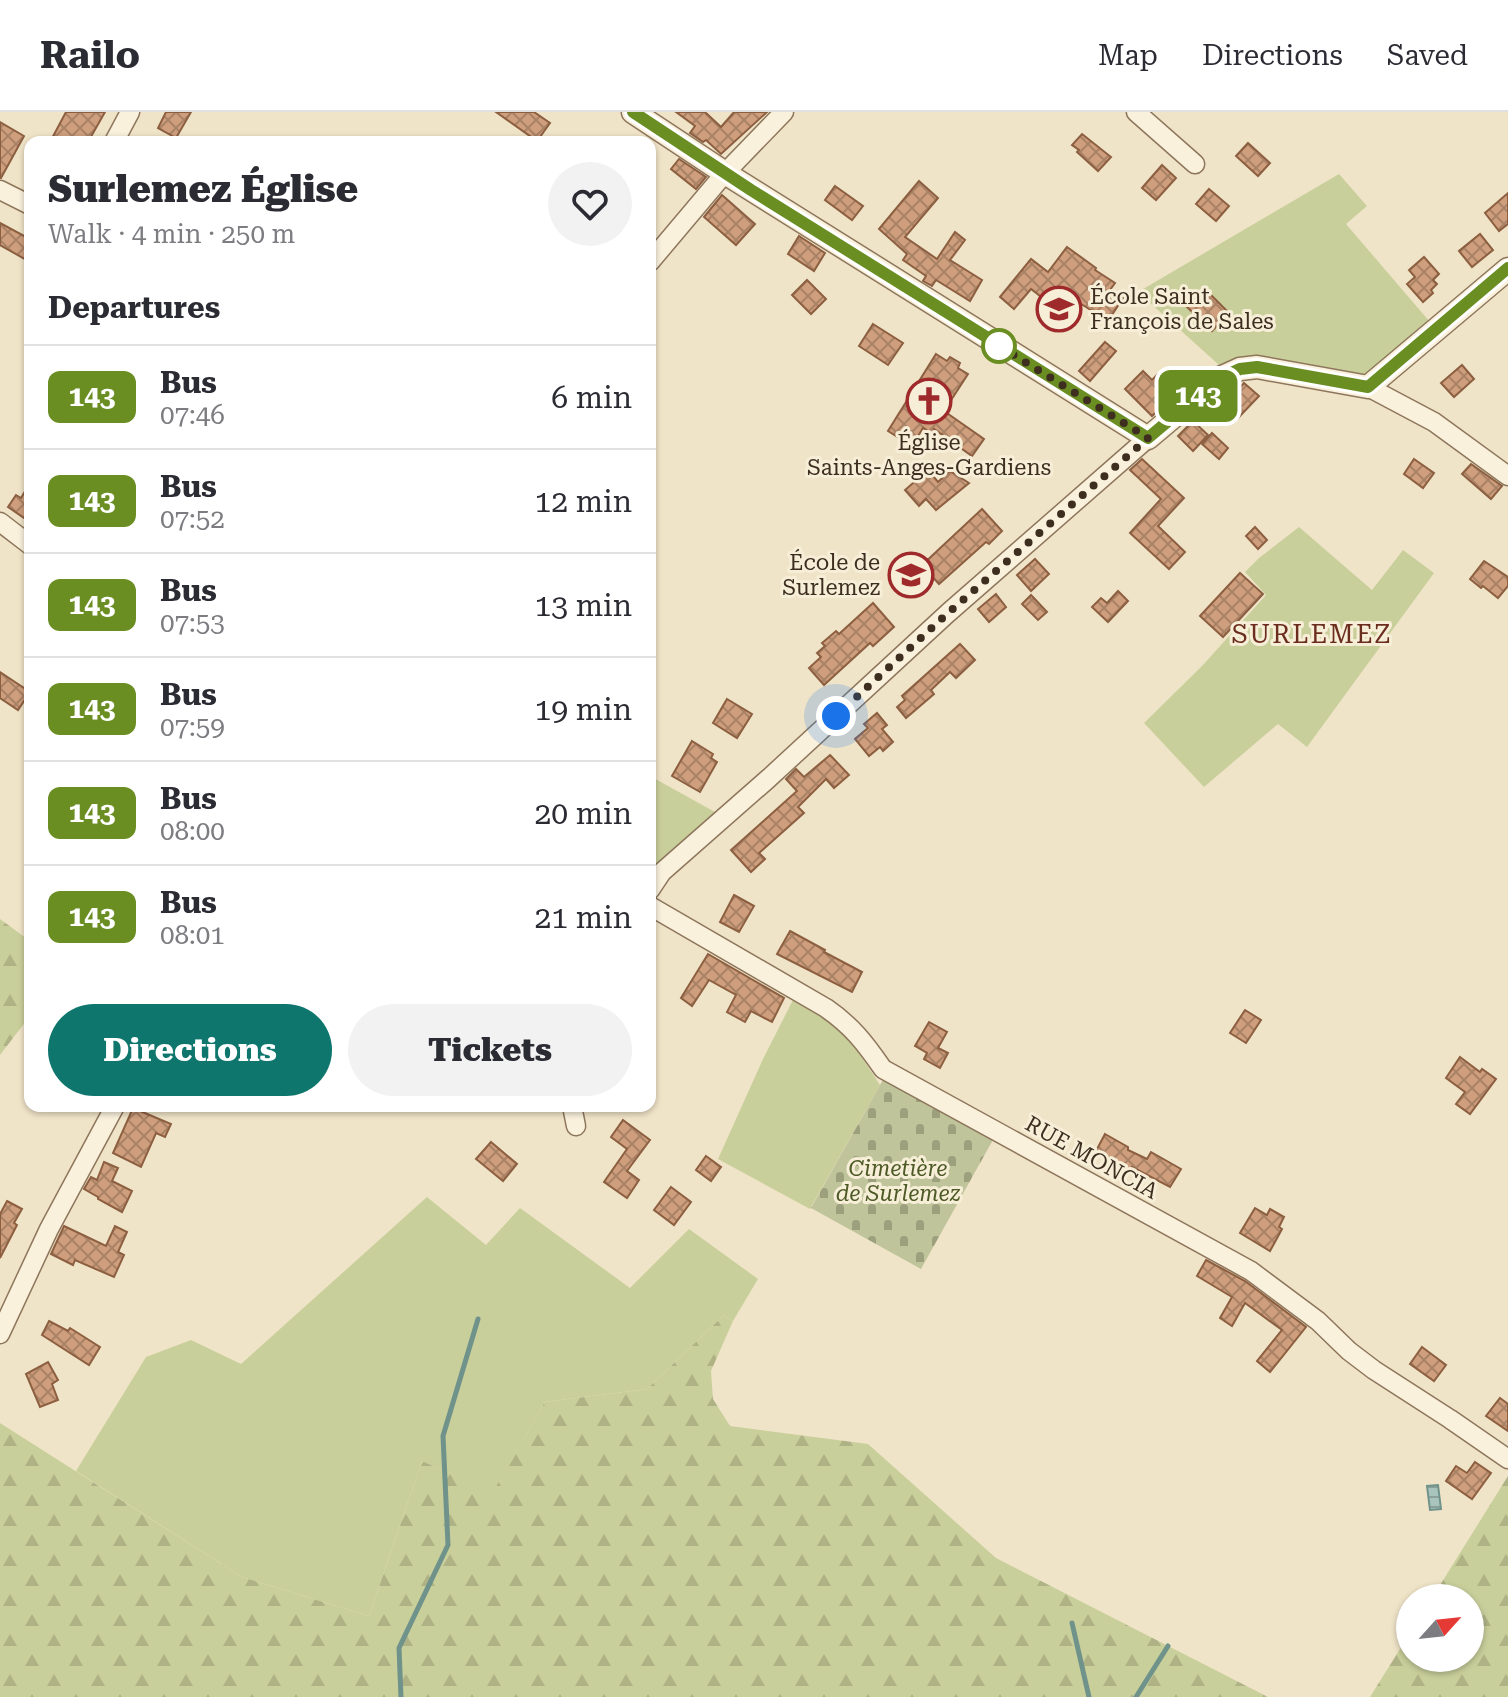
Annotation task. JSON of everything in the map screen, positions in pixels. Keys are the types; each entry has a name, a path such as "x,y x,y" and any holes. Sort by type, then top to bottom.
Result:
{"street":[{"path":"117,136 130,112"},
{"path":"633,112 1148,438"},
{"path":"656,255 725,173 784,112"},
{"path":"1136,112 1195,164"},
{"path":"0,190 24,202"},
{"path":"1368,387 1508,269"},
{"path":"656,881 662,872 948,613 1218,379 1240,369 1257,367 1368,387 1434,422 1508,476"},
{"path":"0,522 24,540"},
{"name":"RUE MONCIA","path":"656,909 844,1020 883,1069 1251,1271 1318,1321 1374,1370 1508,1459"},
{"path":"0,1334 49,1229 112,1112"},
{"path":"573,1112 576,1126"}],"green space":[{"path":"1339,174 1367,206 1346,224 1436,329 1368,386 1229,374 1138,292"},
{"path":"1299,527 1372,590 1403,550 1434,573 1307,747 1278,724 1204,787 1144,723 1202,666 1266,595 1245,572"},
{"path":"656,779 724,817 656,876"},
{"path":"0,919 24,937 24,1024 0,1055"},
{"path":"797,992 848,1036 880,1085 810,1209 718,1159"},
{"name":"Cimetière de Surlemez","path":"884,1078 994,1138 921,1269 811,1208"},
{"path":"427,1197 486,1245 520,1208 630,1288 689,1229 758,1279 733,1321 724,1315 647,1389 545,1402 493,1493 422,1461 369,1616 242,1577 76,1471 146,1357 191,1340 241,1364"},
{"path":"724,1315 733,1321 711,1371 713,1399 730,1426 868,1444 996,1558 1268,1697 0,1697 0,1423 242,1577 369,1616 422,1461 493,1492 545,1402 647,1389"},
{"path":"1508,1476 1508,1697 1370,1697 1396,1655 1396,1672 1484,1672 1484,1584 1441,1584"}],"water":[{"path":"1438,1485 1441,1509 1430,1510 1427,1486"}],"building":[{"path":"66,112 105,112 91,136 53,136"},
{"path":"166,112 191,112 177,136 158,128"},
{"path":"496,112 534,112 550,123 541,136 530,136"},
{"path":"676,112 705,112 721,127 734,112 767,112 721,154 706,140 703,142 690,133 695,126"},
{"path":"0,122 24,136 1,178 0,178"},
{"path":"1082,134 1111,157 1098,171 1072,145"},
{"path":"1248,143 1270,163 1258,176 1236,156"},
{"path":"679,159 706,177 696,189 671,169"},
{"path":"1162,165 1176,178 1156,200 1142,188"},
{"path":"919,181 938,198 905,237 937,259 955,232 965,240 950,260 982,280 970,301 936,280 932,286 923,281 926,276 903,260 907,254 879,229"},
{"path":"835,186 863,206 852,220 825,200"},
{"path":"1209,189 1229,206 1216,221 1196,204"},
{"path":"1508,193 1508,224 1499,231 1485,213"},
{"path":"722,195 755,224 736,245 704,217"},
{"path":"0,223 24,236 24,259 0,245"},
{"path":"1480,234 1493,250 1472,267 1459,251"},
{"path":"799,236 825,253 814,271 788,254"},
{"path":"1067,247 1115,283 1110,290 1123,298 1108,321 1059,290 1049,303 1031,289 1014,309 1000,297 1031,259 1048,272"},
{"path":"1424,257 1439,274 1433,280 1437,284 1431,290 1433,293 1423,302 1407,284 1415,277 1409,270"},
{"path":"807,280 826,299 811,314 792,295"},
{"path":"1205,289 1229,313 1212,331 1186,306"},
{"path":"873,324 903,343 888,365 859,346"},
{"path":"1105,342 1116,351 1090,381 1079,371"},
{"name":"Église Saints-Anges-Gardiens","path":"936,354 947,361 950,357 960,363 958,368 968,374 944,411 984,439 972,456 934,429 931,433 923,428 912,446 888,431"},
{"path":"1462,365 1474,379 1454,397 1441,383"},
{"path":"1143,371 1152,380 1158,374 1171,387 1167,391 1173,397 1152,416 1125,389"},
{"path":"1244,383 1259,396 1238,418 1224,405"},
{"path":"1193,421 1208,435 1193,451 1178,436"},
{"path":"1212,433 1228,448 1219,459 1202,444"},
{"path":"1142,459 1184,498 1158,526 1185,552 1169,569 1130,533 1161,499 1130,470"},
{"path":"1414,459 1434,473 1423,488 1404,474"},
{"path":"1471,464 1502,486 1491,499 1462,474"},
{"path":"928,470 938,482 950,471 969,483 936,510 926,499 919,506 905,490"},
{"path":"24,493 24,518 8,507 16,495 21,498"},
{"path":"982,509 1002,531 939,584 922,565"},
{"path":"1255,527 1267,540 1258,549 1246,536"},
{"path":"1035,559 1049,574 1031,591 1017,575"},
{"path":"1484,561 1508,577 1508,586 1498,598 1470,579"},
{"path":"1240,573 1263,594 1223,637 1200,616"},
{"path":"1118,591 1128,601 1108,622 1092,607 1101,598 1107,603"},
{"path":"996,594 1006,607 989,622 978,609"},
{"path":"1031,595 1047,612 1038,620 1022,604"},
{"path":"873,603 894,627 873,646 870,643 824,685 809,668 821,657 817,653 825,646 822,643 836,631 839,634"},
{"path":"960,644 975,660 956,678 950,672 931,690 934,694 906,718 897,707 905,700 902,696"},
{"path":"0,672 24,688 24,701 18,710 0,698"},
{"path":"727,699 752,714 737,738 713,723"},
{"path":"877,713 887,725 882,729 893,742 883,751 880,747 869,756 855,739 868,728 864,724"},
{"path":"692,741 713,754 711,758 717,762 700,792 672,776"},
{"path":"830,755 849,775 834,788 826,779 798,807 804,813 759,853 765,859 751,872 731,850 797,791 786,779 796,769 804,777"},
{"path":"734,895 754,906 739,932 720,922"},
{"path":"790,931 862,972 852,992 777,954"},
{"path":"708,954 784,998 772,1022 751,1011 745,1022 727,1012 736,995 709,980 692,1006 681,998"},
{"path":"1245,1010 1261,1020 1246,1043 1230,1033"},
{"path":"929,1022 947,1032 938,1048 948,1053 940,1068 924,1059 927,1053 915,1046"},
{"path":"1460,1057 1496,1079 1470,1114 1456,1104 1465,1092 1446,1078"},
{"path":"131,1112 142,1112 171,1124 165,1137 156,1133 141,1167 113,1153"},
{"path":"623,1120 650,1140 627,1171 639,1180 627,1198 604,1182 627,1149 611,1137"},
{"path":"1105,1134 1147,1159 1151,1152 1181,1169 1170,1187 1096,1151"},
{"path":"491,1142 517,1164 503,1181 476,1159"},
{"path":"706,1156 721,1167 711,1181 696,1170"},
{"path":"104,1162 118,1168 112,1181 132,1191 122,1212 84,1189 91,1177 97,1180"},
{"path":"671,1187 691,1202 674,1225 654,1210"},
{"path":"7,1201 22,1209 0,1258 0,1214"},
{"path":"1255,1208 1267,1215 1270,1209 1284,1217 1279,1227 1282,1229 1270,1251 1240,1233"},
{"path":"64,1226 106,1246 115,1226 127,1232 118,1252 124,1255 114,1277 75,1260 73,1265 51,1254"},
{"path":"1206,1260 1245,1281 1306,1327 1270,1372 1257,1361 1282,1330 1245,1303 1232,1326 1220,1318 1232,1297 1197,1276"},
{"path":"49,1321 68,1331 70,1328 100,1347 89,1365 42,1335"},
{"path":"1422,1347 1446,1365 1434,1381 1410,1364"},
{"path":"48,1362 58,1380 52,1384 58,1400 40,1407 26,1374"},
{"path":"1500,1398 1508,1404 1508,1431 1486,1416"},
{"path":"1475,1462 1491,1473 1472,1499 1446,1481 1456,1466 1467,1473"}],"waterway":[{"path":"401,1697 399,1648 448,1545 443,1436 478,1319"},
{"path":"1072,1623 1089,1697"},
{"path":"1136,1697 1168,1646"}],"bus line":[{"name":"143","path":"633,112 751,190 1148,438 1218,379 1240,369 1257,367 1368,387 1508,268"}],"place":[{"name":"École Saint François de Sales","path":"1059,309"},
{"name":"Église Saints-Anges-Gardiens","path":"929,401"},
{"name":"École de Surlemez","path":"911,575"}],"district":[{"name":"SURLEMEZ","path":"1312,634"}],"route":[{"path":"836,716 1148,438 988,339 999,346"}]}
